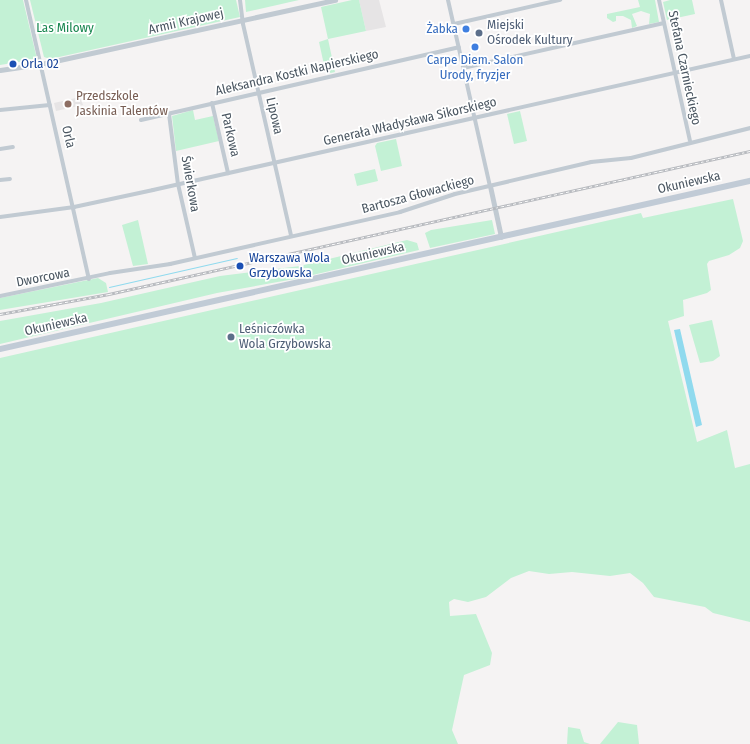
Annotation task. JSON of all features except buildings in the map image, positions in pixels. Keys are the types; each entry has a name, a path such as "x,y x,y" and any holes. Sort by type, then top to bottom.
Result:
{"main road":[{"name":"Okuniewska","path":"0,349 750,181"}],"street":[{"name":"Orla","path":"26,0 74,207 89,279"},
{"name":"Lipowa","path":"240,0 242,20 290,236"},
{"name":"Armii Krajowej","path":"0,70 41,64 335,0"},
{"path":"448,0 501,237"},
{"path":"454,24 560,0"},
{"name":"Stefana Czarnieckiego","path":"659,0 690,141"},
{"path":"721,0 734,59"},
{"path":"463,68 664,24"},
{"name":"Aleksandra Kostki Napierskiego","path":"141,120 459,47"},
{"name":"Generała Władysława Sikorskiego","path":"0,217 74,207 750,56"},
{"name":"Parkowa","path":"212,103 228,173"},
{"path":"0,110 50,105"},
{"name":"Świerkowa","path":"169,114 178,184 195,258"},
{"name":"Bartosza Głowackiego","path":"89,279 195,258 400,212 455,194 591,162 631,158 690,141 750,128"},
{"path":"0,149 13,147"},
{"path":"0,180 10,179"},
{"name":"Dworcowa","path":"0,296 89,279"}],"shaded area":[{"path":"359,0 379,0 386,27 366,31"},
{"name":"Przedszkole Jaskinia Talentów","path":"80,97 83,105 56,111 54,103"}],"green space":[{"name":"Las Milowy","path":"0,0 23,0 37,59 0,65"},
{"name":"Las Milowy","path":"30,0 236,0 240,17 50,59 44,57"},
{"path":"245,0 299,0 246,12"},
{"path":"352,0 359,0 366,31 328,39 321,7"},
{"path":"638,0 655,0 659,22 649,24 650,14 641,11 632,14 637,26 632,28 631,20 623,16 616,16 616,21 613,22 607,18 607,14 640,7"},
{"path":"670,0 692,0 695,14 667,20 663,2"},
{"path":"328,39 335,72 326,74 319,42"},
{"path":"193,110 195,120 213,116 219,141 176,151 172,116"},
{"path":"520,111 527,141 514,144 507,114"},
{"path":"396,139 402,166 381,171 375,146 377,143"},
{"path":"375,169 378,181 357,186 354,174"},
{"path":"733,199 743,241 740,248 729,255 709,261 707,264 711,290 707,293 683,300 684,316 668,321 697,442 727,430 735,468 750,464 750,622 713,613 705,607 654,597 643,583 630,573 610,576 572,572 549,574 529,571 511,578 486,597 468,602 454,599 449,602 450,616 476,614 492,653 490,665 464,675 452,730 458,744 0,744 0,358 641,213 643,218"},
{"path":"138,220 148,264 133,266 122,225"},
{"path":"492,220 495,234 430,248 425,233 431,230"},
{"path":"407,240 417,243 419,250 300,278 217,293 0,344 0,321 101,303 220,276 300,266"},
{"path":"98,278 106,283 108,292 0,310 0,298"},
{"path":"712,320 720,356 713,361 700,363 689,325"},
{"path":"618,722 637,725 639,744 600,744"},
{"path":"568,727 580,729 584,742 590,744 567,744"}],"water":[{"path":"680,329 702,425 696,427 674,330"}],"waterway":[{"path":"109,287 237,258"}],"railway":[{"path":"0,314 109,294 750,151"}],"place":[{"name":"Żabka","path":"466,29"},
{"name":"Miejski Ośrodek Kultury","path":"479,33"},
{"name":"Carpe Diem. Salon Urody, fryzjer","path":"475,47"},
{"name":"Orla 02","path":"13,64"},
{"name":"Przedszkole Jaskinia Talentów","path":"68,104"},
{"name":"Warszawa Wola Grzybowska","path":"240,266"},
{"name":"Leśniczówka Wola Grzybowska","path":"231,337"}]}
